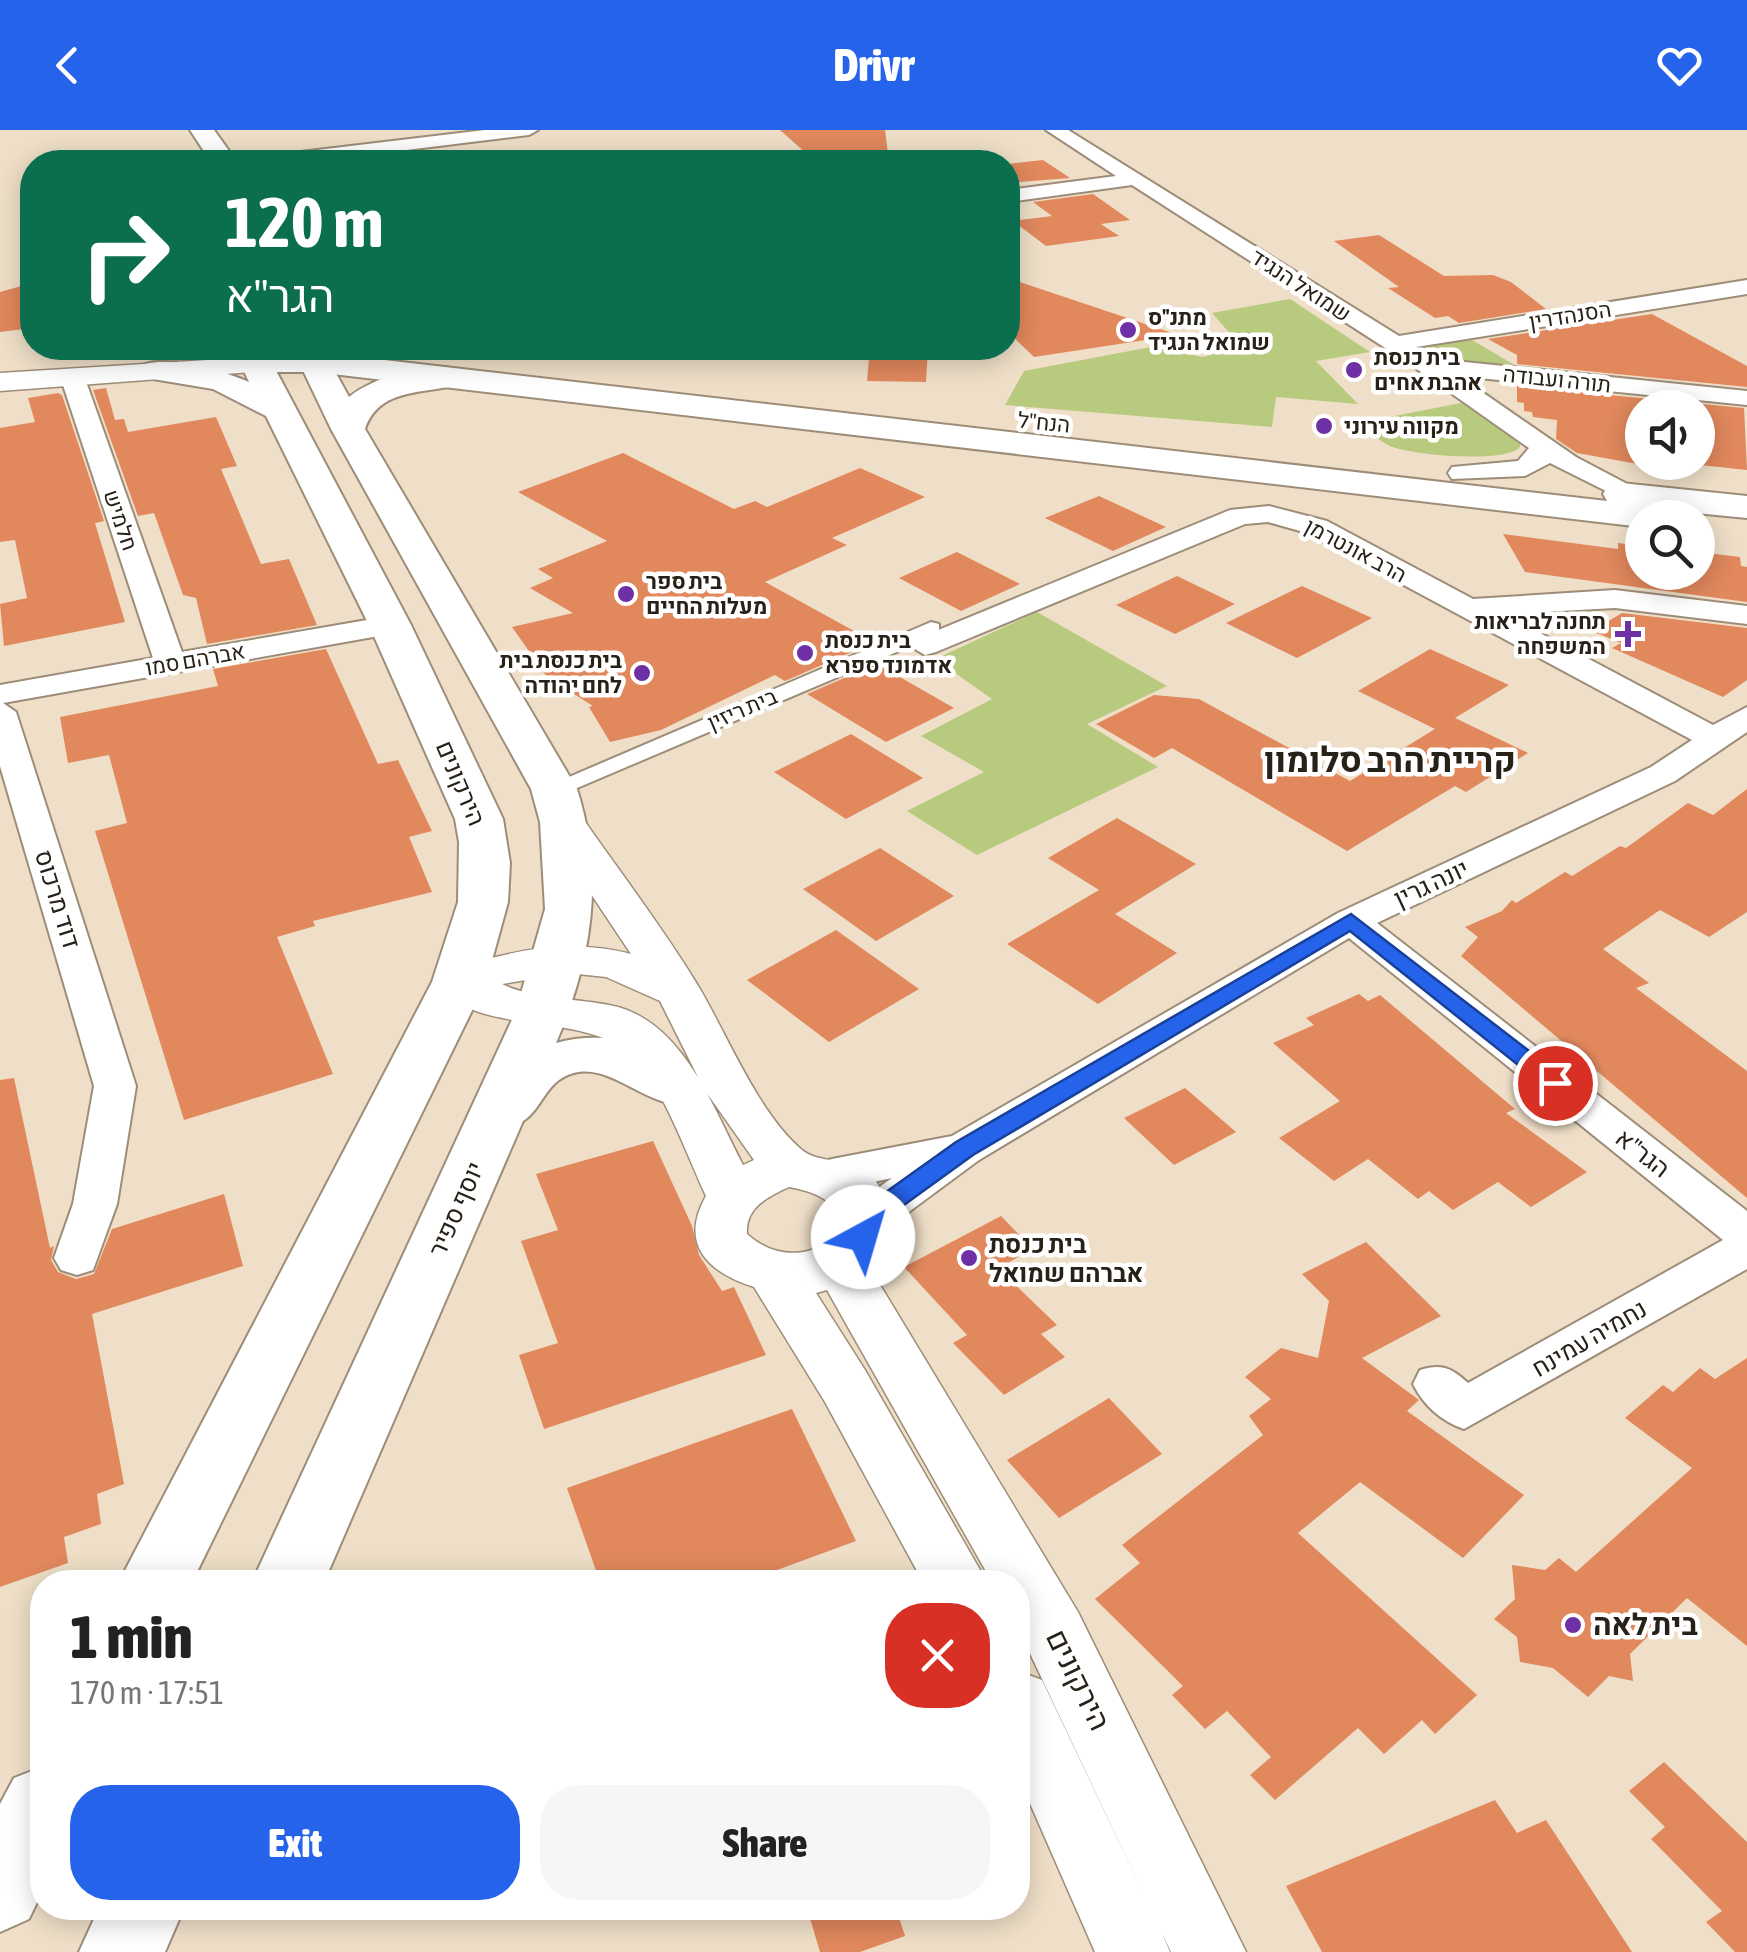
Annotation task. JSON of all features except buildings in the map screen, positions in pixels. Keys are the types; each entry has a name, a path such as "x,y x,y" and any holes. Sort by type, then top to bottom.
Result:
{"main road":[{"path":"179,360 278,409"},
{"name":"הירקונים","path":"255,360 390,625 479,820 486,848 484,912 459,982"},
{"path":"324,360 348,429 559,805"},
{"path":"408,360 785,394"},
{"name":"הנח\"ל","path":"409,360 785,394 1227,441 1461,473 1625,502"},
{"path":"348,429 355,410 378,392 414,381 440,363"},
{"name":"הנח\"ל","path":"440,363 1625,503"},
{"name":"הנח\"ל","path":"1715,507 1747,507"},
{"path":"1715,524 1747,527"},
{"name":"יוסף ספיר","path":"293,1570 498,1116 551,984 570,909 559,805"},
{"path":"162,1570 459,982"},
{"path":"498,1116 539,1067 579,1055 621,1056 680,1089"},
{"path":"0,1890 30,1830"},
{"path":"122,1952 137,1920"}],"street":[{"path":"360,150 530,130"},
{"name":"שמואל הנגיד","path":"1055,130 1427,365 1600,484 1636,500"},
{"path":"1020,194 1136,179"},
{"name":"הסנהדרין","path":"1394,344 1747,286"},
{"path":"0,362 48,360"},
{"path":"0,382 72,376 146,360"},
{"name":"תורה ועבודה","path":"1427,365 1747,398"},
{"path":"1465,390 1473,377 1503,373"},
{"name":"חלמיש","path":"72,376 171,664"},
{"path":"1461,473 1525,468 1541,456 1542,446"},
{"name":"הרב אונטרמן","path":"928,637 1240,516 1269,514 1317,527 1715,739"},
{"path":"1463,608 1615,599 1747,615"},
{"name":"אברהם סמו","path":"0,694 390,625"},
{"name":"בית ריזין","path":"559,805 928,637"},
{"name":"דוד מרכוס","path":"0,712 115,1086 95,1204 77,1258"},
{"name":"יונה גרין","path":"853,1240 964,1148 1351,921 1663,774 1747,717"},
{"path":"559,805 678,991 728,1089 810,1172"},
{"name":"הגר\"א","path":"1351,921 1747,1235"},
{"path":"459,982 501,1002 551,984 598,958 632,967 678,991"},
{"path":"551,984 648,1043 680,1089 732,1196"},
{"name":"יונה גרין","path":"810,1172 964,1148"},
{"path":"810,1172 850,1186 862,1201 853,1240 810,1274 774,1273 741,1260 728,1246 723,1212 732,1196 766,1173 810,1172"},
{"name":"הירקונים","path":"853,1240 1023,1570"},
{"name":"נחמיה עמינח","path":"1437,1384 1464,1409 1747,1248"},
{"path":"774,1273 836,1370 949,1570"},
{"name":"הירקונים","path":"1030,1583 1209,1952"},
{"path":"1030,1728 1133,1952"}],"green space":[{"path":"1290,299 1370,352 1316,361 1358,404 1276,397 1272,427 1005,405 1024,371 1151,347 1203,357 1241,346 1212,313"},
{"path":"1467,337 1523,370 1434,362 1408,346"},
{"path":"1461,403 1520,441 1520,447 1478,457 1417,452 1390,446 1358,423"},
{"path":"1037,612 1167,686 1087,724 1158,767 977,855 907,811 984,772 921,736 992,699 935,659"}],"place":[{"name":"מתנ\"ס שמואל הנגיד","path":"1128,330"},
{"name":"בית כנסת אהבת אחים","path":"1354,370"},
{"name":"מקווה עירוני","path":"1324,426"},
{"name":"בית ספר מעלות החיים","path":"626,594"},
{"name":"תחנה לבריאות המשפחה","path":"1628,634"},
{"name":"בית כנסת אדמונד ספרא","path":"805,653"},
{"name":"בית כנסת בית לחם יהודה","path":"642,673"},
{"name":"בית כנסת אברהם שמואל","path":"969,1258"},
{"name":"בית לאה","path":"1573,1625"}],"district":[{"name":"קריית הרב סלומון","path":"1390,760"}],"route":[{"path":"863,1237 867,1219 964,1148 1351,921 1555,1083"}]}
